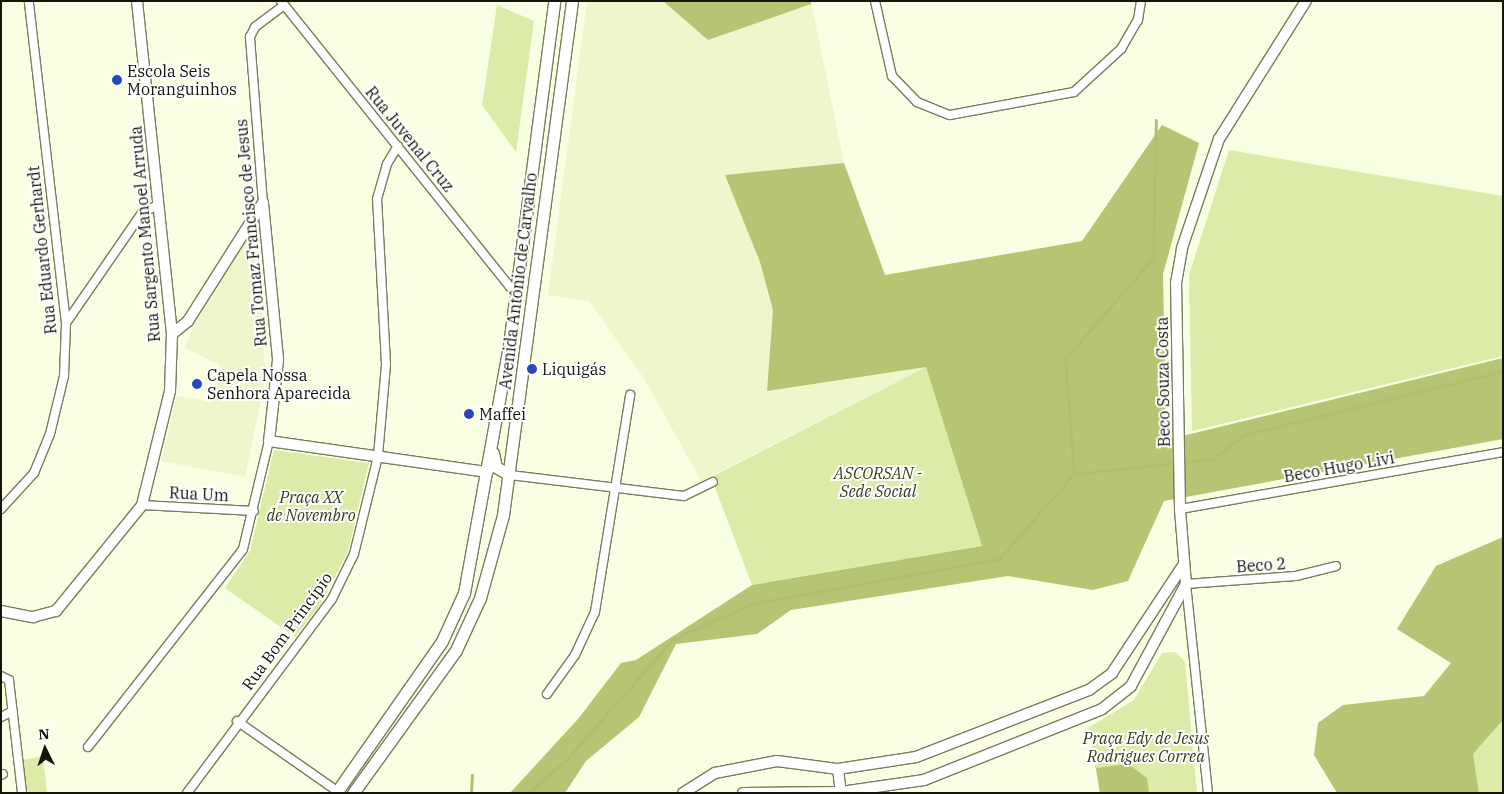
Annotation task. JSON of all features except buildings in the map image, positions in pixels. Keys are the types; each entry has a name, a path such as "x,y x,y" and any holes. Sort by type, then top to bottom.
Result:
{"main road":[{"name":"Avenida Antônio de Carvalho","path":"336,792 442,640 464,592 493,446 516,295 554,1"},
{"name":"Avenida Antônio de Carvalho","path":"353,793 456,650 480,598 507,497 572,1"},
{"path":"493,446 496,467 510,475"},
{"path":"488,472 501,478 507,497"}],"street":[{"name":"Rua Eduardo Gerhardt","path":"1,509 34,473 50,434 64,376 66,323 29,1"},
{"name":"Rua Sargento Manoel Arruda","path":"1,611 33,617 56,611 142,505 170,391 172,334 137,1"},
{"path":"875,1 892,76 917,102 950,115 1074,92 1126,42 1141,1"},
{"name":"Beco Souza Costa","path":"1208,793 1180,509 1176,283 1182,248 1219,139 1306,1"},
{"name":"Rua Juvenal Cruz","path":"282,3 516,295"},
{"name":"Rua Tomaz Francisco de Jesus","path":"88,747 224,577 243,549 254,511 269,442 278,360 250,37 255,27 282,3"},
{"name":"Rua Bom Princípio","path":"187,793 237,721 344,578 378,456 386,364 377,199 384,171 398,146"},
{"path":"172,334 188,321 263,203"},
{"path":"66,323 142,212 158,205"},
{"path":"547,694 575,655 595,612 630,395"},
{"path":"269,442 488,472"},
{"name":"Beco Hugo Livi","path":"1180,509 1503,452"},
{"path":"510,475 616,490 684,496 714,482"},
{"name":"Rua Um","path":"142,505 254,511"},
{"path":"683,793 715,773 777,761 838,769 916,757 1089,690 1112,673 1184,564"},
{"name":"Beco 2","path":"1186,584 1296,576 1336,566"},
{"path":"743,793 840,792 924,780 1102,709 1131,686 1186,584"},
{"path":"1,676 10,680 22,793"},
{"path":"1,717 13,711"},
{"path":"237,721 336,792"},
{"path":"838,769 840,792"}],"shaded area":[{"path":"587,1 811,1 844,163 885,275 926,367 701,481 645,380 589,301 548,295"},
{"path":"252,226 260,226 265,381 245,477 161,461 177,396 213,402 220,365 185,348 194,325"}],"green space":[{"path":"663,1 811,1 811,4 708,40"},
{"path":"497,5 534,21 516,152 482,105"},
{"path":"1162,125 1199,143 1163,274 1166,440 1503,358 1503,439 1164,501 1128,581 1093,590 1008,576 791,610 757,634 676,644 639,717 586,761 565,793 510,793 578,719 621,663 636,660 752,585 982,546 926,367 767,391 773,310 760,262 725,175 844,163 885,275 1082,241"},
{"path":"1229,150 1503,196 1503,356 1192,431 1189,275"},
{"name":"ASCORSAN - Sede Social","path":"926,367 982,546 752,585 711,477"},
{"name":"Praça XX de Novembro","path":"274,450 369,463 348,551 321,604 295,637 225,588 250,551"},
{"path":"1503,537 1503,720 1473,754 1479,793 1337,793 1314,755 1318,723 1343,705 1424,696 1451,663 1397,629 1436,566"},
{"name":"Praça Edy de Jesus Rodrigues Correa","path":"1176,652 1185,662 1197,793 1100,793 1088,728 1134,700 1162,653"},
{"path":"1503,720 1503,793 1479,793 1473,754"},
{"path":"43,756 47,793 28,793 22,760"},
{"path":"1128,764 1147,778 1149,793 1100,793 1096,768"}],"waterway":[{"path":"1074,474 1065,359 1153,258 1156,120"},
{"path":"528,793 566,760 673,639 754,603 999,559 1074,474 1213,459 1244,435 1503,371"},
{"path":"471,793 472,775"},
{"path":"1350,793 1423,793"}],"place":[{"name":"Escola Seis Moranguinhos","path":"117,80"},
{"name":"Liquigás","path":"532,369"},
{"name":"Capela Nossa Senhora Aparecida","path":"197,384"},
{"name":"Maffei","path":"469,414"}]}
